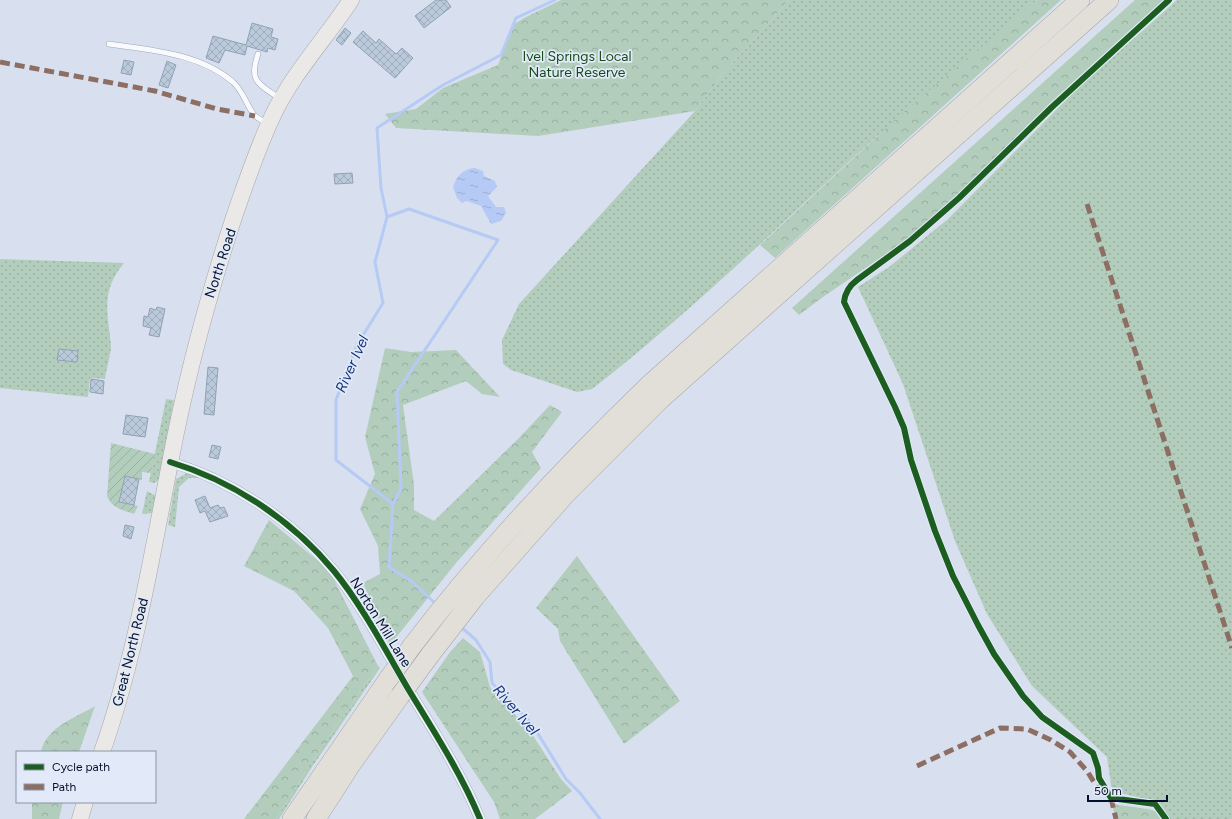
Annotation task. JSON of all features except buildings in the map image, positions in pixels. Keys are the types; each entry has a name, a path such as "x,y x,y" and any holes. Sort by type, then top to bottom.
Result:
{"highway":[{"path":"292,819 412,646 456,590 504,534 589,443 648,385 1080,0"},
{"path":"316,819 350,766 430,655 476,597 546,516 661,399 1109,0"}],"main road":[{"name":"North Road","path":"153,552 170,462 208,301 254,160 281,100 351,0"},
{"name":"Great North Road","path":"102,751 129,665 153,552"},
{"path":"80,819 85,803"}],"street":[{"name":"Norton Mill Lane","path":"170,462 192,469 268,509 314,548 335,572 369,623 435,734 480,819"}],"lane":[{"path":"109,44 168,53 194,60 219,72 233,82 244,94 255,116 269,125"},
{"path":"258,54 253,68 258,82 281,100"}],"green space":[{"name":"Ivel Springs Local Nature Reserve","path":"561,0 789,0 721,76 695,111 538,136 396,128 385,114 416,109 443,88 498,65 513,25"},
{"path":"789,0 1037,0 876,137 693,305 592,389 577,392 511,370 503,364 502,340 519,304 695,111 721,76"},
{"path":"1037,0 1061,0 775,258 760,245 900,115"},
{"path":"1135,0 1163,0 1049,104 937,214 908,239 799,315 792,308"},
{"path":"1177,0 1232,0 1232,819 1168,819 1158,802 1112,791 1107,757 1032,686 987,614 955,541 903,384 858,287 889,267 948,219 1075,91"},
{"path":"0,259 124,263 116,273 111,283 107,303 111,346 105,379 90,378 88,397 0,388"},
{"path":"385,348 411,352 456,350 500,397 482,394 466,381 403,405 414,485 414,510 434,521 518,439 550,405 562,412 532,452 541,468 456,563 390,645 363,583 380,574 378,546 360,509 375,474 365,437"},
{"path":"166,399 174,400 159,480 154,483 149,482"},
{"path":"111,443 155,454 151,473 142,472 142,480 125,476 120,502 138,506 134,514 115,506 107,496"},
{"path":"187,473 200,478 189,478 179,487 175,527 168,525 176,479"},
{"path":"147,491 156,496 152,513 142,514"},
{"path":"269,520 318,561 332,576 378,666 310,764 276,819 244,819 353,676 328,628 294,591 244,566"},
{"path":"577,556 680,701 624,744 560,641 558,629 536,608"},
{"path":"463,638 480,652 490,687 530,731 561,779 572,791 535,819 500,819 494,802 422,692 450,652"},
{"path":"378,666 380,668 312,767 279,819 276,819 310,764"},
{"path":"95,706 79,751 41,751 44,743 49,736 70,719"},
{"path":"32,803 63,803 59,819 32,819"},
{"path":"1111,804 1155,811 1161,819 1117,819"}],"water":[{"path":"475,168 483,171 484,176 495,181 497,187 488,196 496,207 504,207 506,213 501,221 491,224 481,206 467,201 462,203 457,198 453,187 456,179 464,171"}],"waterway":[{"name":"River Ivel","path":"436,604 411,581 389,567 393,504 336,460 336,400 357,345 383,303 375,262 387,217 381,188 377,128 443,85 501,55 516,18 555,0"},
{"path":"387,217 409,209 498,240 397,392 401,489 393,504"},
{"name":"River Ivel","path":"461,627 476,640 490,662 492,683 532,724 566,779 580,793 600,819"}],"marked path":[{"path":"0,62 155,91 217,109 255,116"},
{"path":"1087,204 1232,648"},
{"path":"917,766 1000,728 1027,729 1051,740 1070,752 1087,771 1099,790 1107,796"},
{"path":"1111,798 1116,819"}],"cycle path":[{"path":"1166,819 1155,804 1111,798 1099,778 1098,768 1093,753 1042,717 1023,696 994,654 953,576 935,531 911,460 904,428 844,302 846,292 854,282 910,241 959,198 1052,107 1169,0"},
{"path":"170,462 216,480 239,491 260,504 300,535 334,571 364,614 457,770 480,819"}]}
